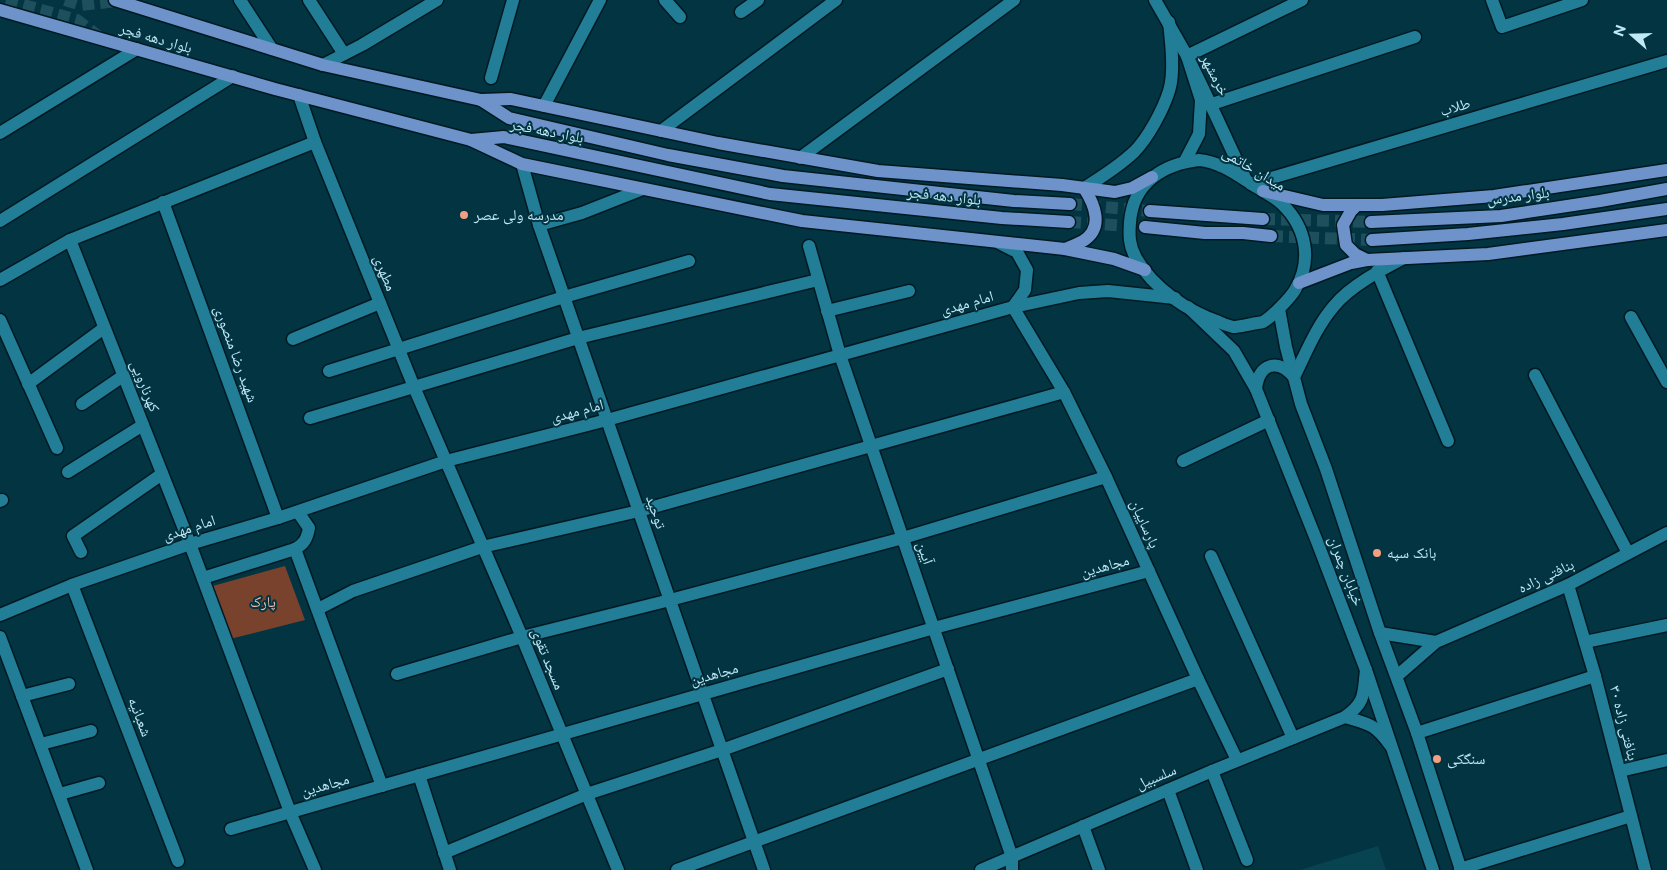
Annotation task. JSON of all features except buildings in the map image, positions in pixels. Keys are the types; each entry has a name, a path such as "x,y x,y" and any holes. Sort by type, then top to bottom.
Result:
{"main road":[{"name":"بلوار دهه فجر","path":"114,0 323,65 481,100 509,118 668,155 783,176 1014,201 1070,204"},
{"name":"بلوار دهه فجر","path":"0,10 300,95 472,140 504,137 770,194 1002,218 1069,222"},
{"path":"481,100 511,99 661,131 878,171 1115,192 1132,188 1152,178"},
{"path":"472,140 522,164 802,221 1064,250 1114,259 1145,270"},
{"path":"1253,185 1323,205 1382,205 1494,196 1667,170"},
{"path":"1064,250 1083,241 1092,233 1097,216 1093,201 1084,188"},
{"name":"بلوار مدرس","path":"1371,222 1501,216 1600,202 1667,189"},
{"path":"1357,205 1351,210 1343,225 1346,244 1355,254 1367,260"},
{"path":"1372,240 1468,234 1563,224 1667,209"},
{"path":"1150,211 1263,219"},
{"path":"1145,227 1205,233 1243,233 1271,236"},
{"path":"1299,283 1351,263 1367,260 1488,254 1667,230"}],"street":[{"path":"240,0 272,49"},
{"path":"309,0 344,54"},
{"path":"323,65 362,45 437,0"},
{"path":"491,78 513,0"},
{"path":"544,106 600,0"},
{"path":"665,0 680,17"},
{"path":"741,12 758,0"},
{"path":"661,131 836,0"},
{"path":"800,158 1014,0"},
{"path":"1155,0 1187,56 1302,0"},
{"path":"1492,0 1502,27 1582,0"},
{"path":"1084,188 1114,169 1136,150 1155,122 1170,90 1172,53 1168,22"},
{"path":"1212,104 1415,36"},
{"path":"0,133 137,50"},
{"name":"خرمشهر","path":"1187,56 1212,104 1230,147 1253,185"},
{"name":"خرمشهر","path":"1185,161 1199,134 1201,100 1187,56"},
{"name":"طلاب","path":"1253,185 1667,61"},
{"path":"0,221 233,76"},
{"name":"مطهری","path":"300,95 315,142 446,461"},
{"path":"0,280 70,240 315,142"},
{"name":"میدان خاتمی","path":"1185,161 1213,161 1282,204 1299,225 1306,250 1306,263 1299,283 1292,295 1263,322 1232,327 1204,316 1155,283 1136,258 1128,239 1130,212 1140,189 1169,166 1185,161"},
{"name":"توحید","path":"522,164 539,225 764,870"},
{"path":"539,225 582,213 643,190"},
{"name":"شهید رضا منصوری","path":"163,202 278,518"},
{"name":"کهرنارویی","path":"70,240 190,544 290,812 315,870"},
{"path":"999,243 1017,252 1027,270 1025,290 1013,307"},
{"name":"آیین","path":"809,246 840,355 1012,857 1012,870"},
{"path":"1256,389 1258,378 1265,369 1276,365 1287,369 1294,377 1314,334 1334,305 1377,271 1404,258"},
{"path":"329,370 564,297 689,261"},
{"path":"1377,271 1448,441"},
{"path":"310,418 578,338 818,280"},
{"path":"827,311 909,290"},
{"name":"امام مهدی","path":"0,615 72,585 190,544 298,512 446,461 607,420 1013,307 1079,293 1136,293 1175,298"},
{"path":"293,338 380,303"},
{"name":"پارساییان","path":"1013,307 1064,392 1106,477 1237,760"},
{"name":"خیابان چمران","path":"1188,307 1234,351 1256,389 1366,670 1433,870"},
{"name":"خیابان چمران","path":"1279,309 1286,347 1301,404 1326,469 1380,633 1417,733 1460,869"},
{"path":"1631,318 1665,373"},
{"path":"0,320 57,448"},
{"path":"28,384 104,328"},
{"path":"1535,375 1628,553"},
{"path":"82,404 123,376"},
{"path":"318,609 353,591 482,547 639,511 871,448 1064,392"},
{"path":"1183,461 1269,420"},
{"path":"68,472 143,425"},
{"name":"مسجد تقوی","path":"446,461 522,637 618,870"},
{"path":"80,552 73,536 162,474"},
{"path":"396,674 522,637 903,538 1106,477"},
{"path":"203,578 295,549 308,536 309,528 298,512"},
{"name":"بنافتی زاده","path":"1396,676 1436,642 1568,585 1667,533"},
{"path":"295,549 382,786"},
{"path":"1211,556 1292,738"},
{"name":"مجاهدین","path":"231,829 934,628 1148,571"},
{"name":"شعبانیه","path":"72,585 178,861"},
{"name":"بنافتی زاده ۳۰","path":"1568,585 1595,676 1645,870"},
{"path":"1585,642 1667,625"},
{"path":"1380,633 1436,642"},
{"path":"0,637 87,870"},
{"path":"444,853 587,794 722,750 948,669"},
{"name":"سلسبیل","path":"980,870 1237,760 1345,717 1357,708 1363,697 1366,670"},
{"path":"1417,733 1595,676"},
{"path":"677,870 1198,679"},
{"path":"22,696 69,684"},
{"path":"1345,717 1366,723 1380,731 1391,748"},
{"path":"41,744 92,731"},
{"path":"1620,771 1667,760"},
{"path":"1212,771 1247,860"},
{"path":"419,776 450,870"},
{"path":"60,794 99,783"},
{"path":"1168,790 1197,870"},
{"path":"1460,869 1631,816"},
{"path":"1083,826 1099,870"}],"shaded area":[{"path":"1378,846 1386,870 1300,870"}],"green space":[{"name":"پارک","path":"285,566 305,620 230,639 209,587"}],"tunnel":[{"path":"6,0 77,20 102,39"},
{"path":"65,0 81,5 118,1"},
{"path":"1070,204 1150,211"},
{"path":"1263,219 1371,222"},
{"path":"1069,222 1145,227"},
{"path":"1271,236 1372,240"}],"place":[{"name":"مدرسه ولی عصر","path":"464,215"},
{"name":"بانک سپه","path":"1377,553"},
{"name":"سنگکی","path":"1437,759"}]}
